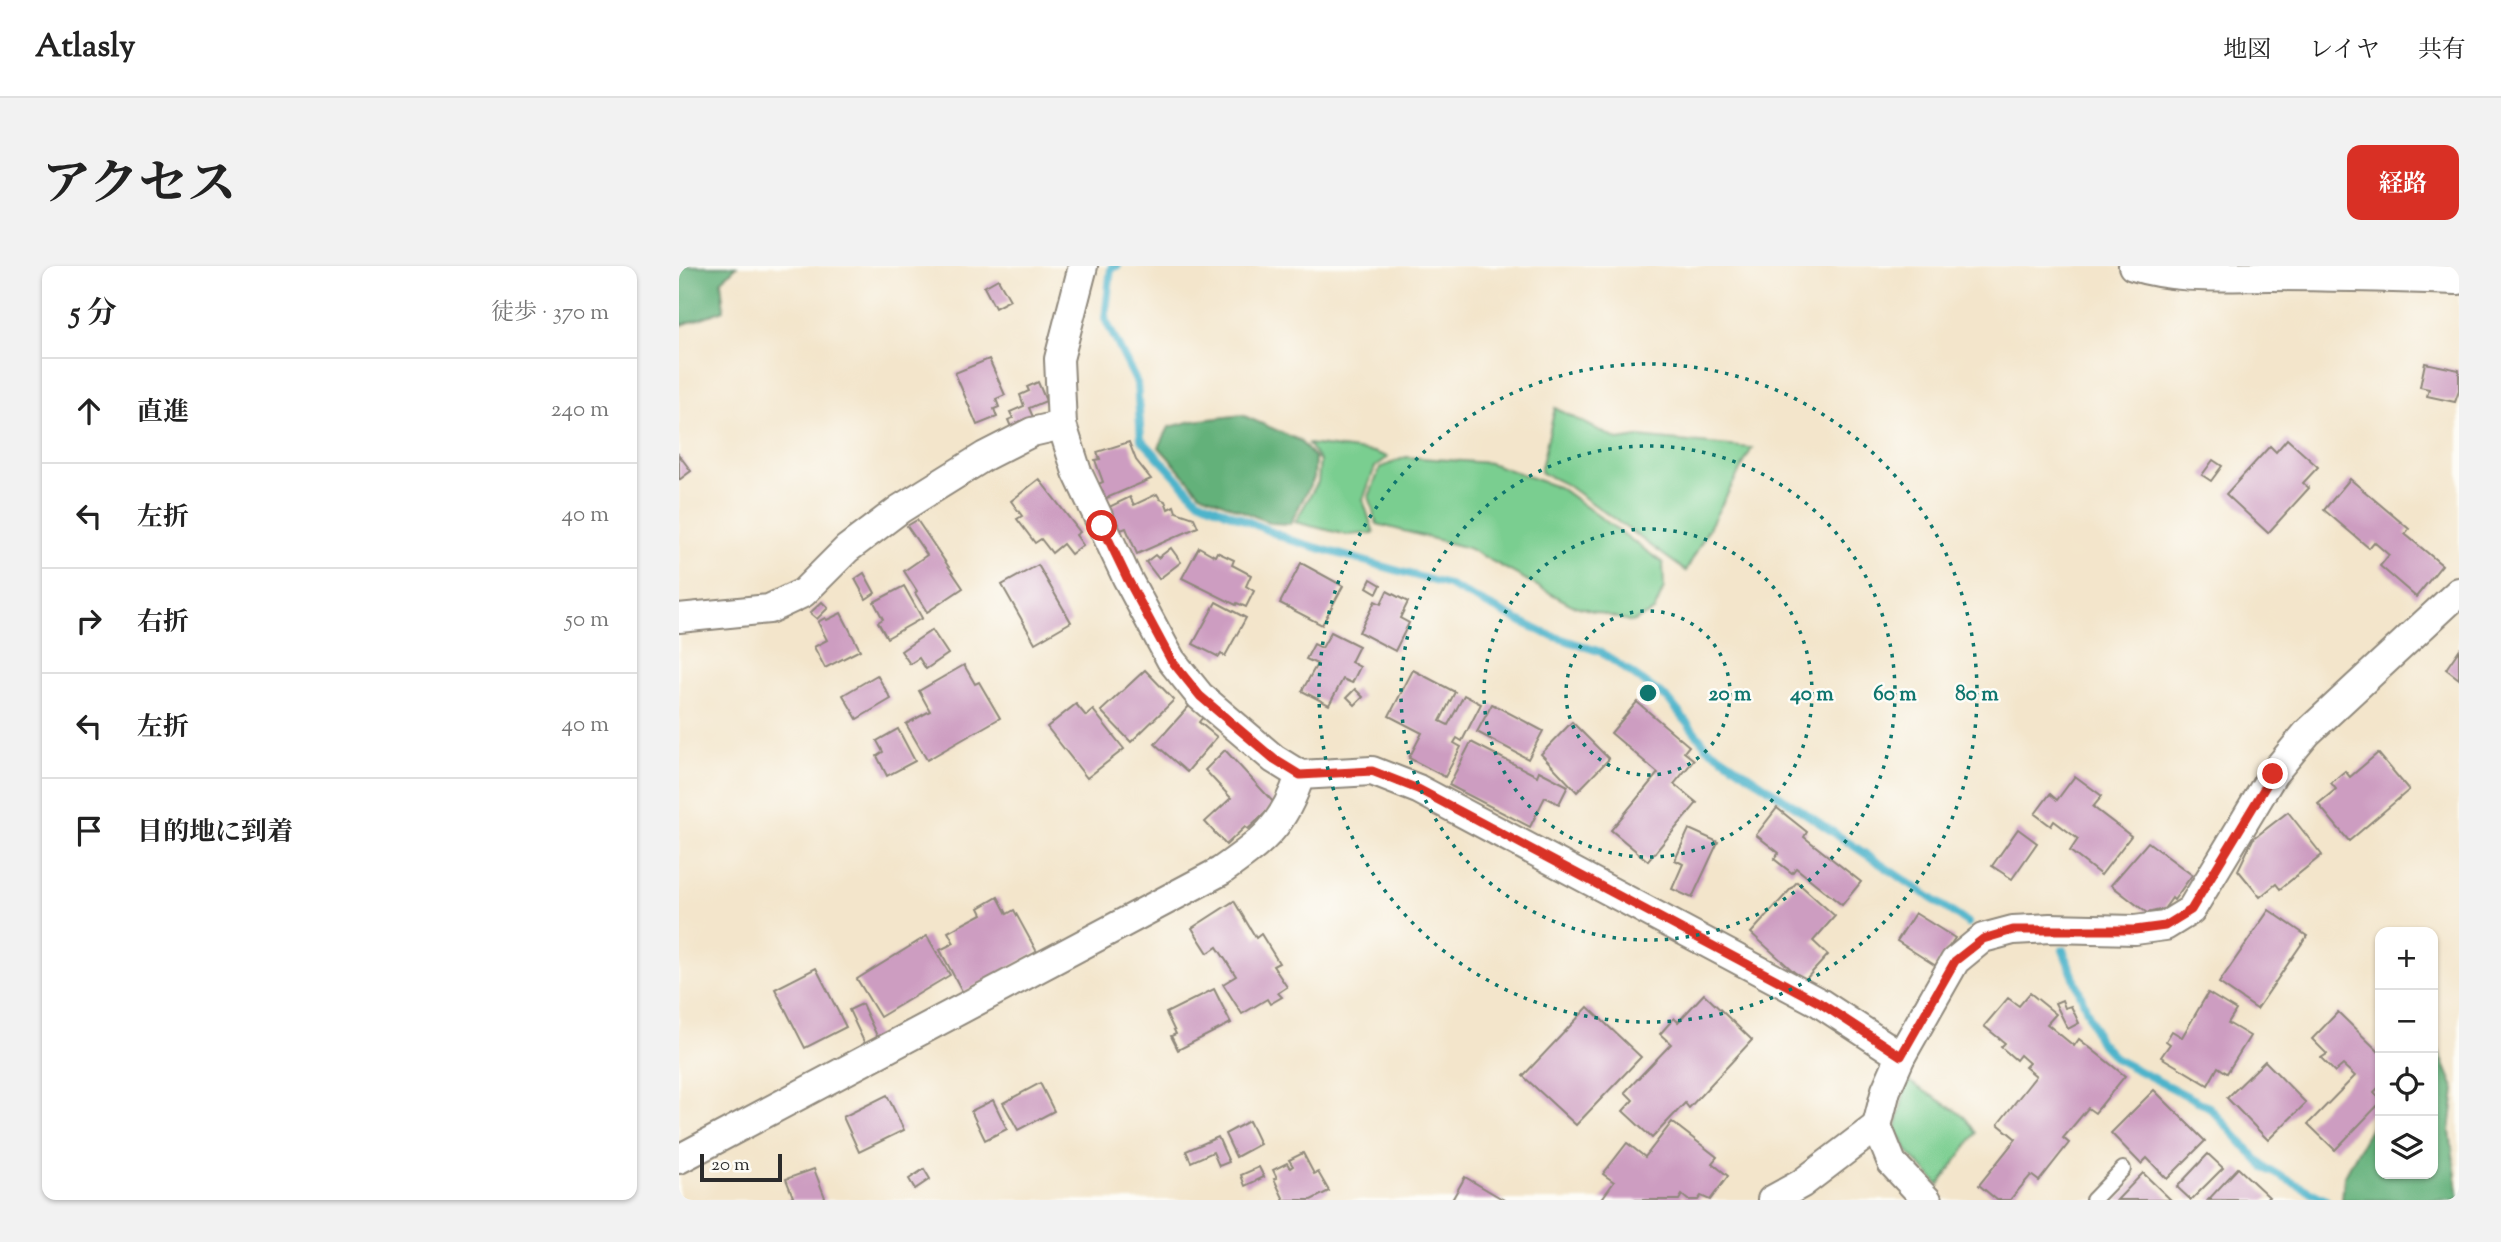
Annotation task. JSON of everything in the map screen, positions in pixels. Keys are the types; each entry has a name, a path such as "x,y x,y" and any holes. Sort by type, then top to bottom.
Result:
{"street":[{"path":"1083,266 1059,359 1062,425 1077,472 1127,578 1171,660 1200,696 1274,759 1300,775 1372,771 1418,789 1820,1003 1901,1056"},
{"path":"2133,266 2155,273 2195,275 2459,280"},
{"path":"679,618 769,609 803,593 847,549 900,509 985,456 1032,432 1062,425"},
{"path":"1927,1200 1892,1163 1877,1126 1885,1090 1901,1056 1955,961 1983,939 2013,930 2135,930 2165,926 2191,910 2273,774 2307,733 2459,592"},
{"path":"679,1158 1221,871 1265,840 1292,800 1300,775"},
{"path":"1772,1200 1801,1184 1877,1126"}],"lane":[{"path":"2093,1200 2123,1169"}],"green space":[{"path":"679,266 737,266 721,281 724,310 679,326"},
{"path":"1555,408 1618,440 1638,437 1752,448 1686,571 1567,485 1540,472"},
{"path":"1242,415 1299,440 1315,458 1314,478 1290,524 1270,523 1200,493 1159,447 1169,427"},
{"path":"1308,444 1374,452 1388,457 1375,467 1363,500 1374,533 1347,535 1295,522 1318,482 1320,461"},
{"path":"1406,457 1490,463 1560,488 1663,563 1664,588 1654,611 1632,622 1572,605 1468,548 1377,524 1369,497 1380,468"},
{"path":"2438,1050 2455,1090 2450,1131 2459,1200 2342,1200 2344,1177 2375,1119 2375,1179 2438,1179"},
{"path":"1907,1080 1964,1116 1976,1133 1939,1185 1910,1155 1896,1129"}],"building":[{"path":"998,279 1010,300 995,308 984,287"},
{"path":"989,359 1005,395 996,399 999,407 994,409 997,417 977,425 955,373"},
{"path":"2425,363 2459,370 2459,391 2455,402 2427,396 2429,389 2420,387"},
{"path":"1038,382 1046,401 1029,408 1033,417 1011,427 1008,420 1013,418 1010,412 1024,406 1020,395 1029,391 1027,387"},
{"path":"2287,439 2318,467 2303,483 2309,488 2268,533 2226,494 2270,446 2276,452"},
{"path":"1129,442 1136,460 1151,479 1102,500 1096,485 1103,482 1095,460 1100,459 1097,452"},
{"path":"679,455 691,471 679,480"},
{"path":"2213,460 2222,466 2211,481 2202,475"},
{"path":"1039,479 1080,532 1076,535 1083,545 1071,554 1063,544 1052,553 1041,539 1035,543 1017,519 1022,516 1011,501"},
{"path":"2350,479 2409,529 2405,534 2442,565 2416,597 2380,566 2389,555 2374,542 2369,548 2324,510"},
{"path":"1157,494 1165,501 1168,509 1174,506 1176,512 1194,518 1198,527 1137,554 1126,528 1118,531 1107,508 1130,497 1134,505"},
{"path":"917,520 963,588 927,612 904,571 927,555 907,526"},
{"path":"1199,547 1215,556 1217,552 1234,560 1232,565 1251,575 1246,586 1254,591 1246,607 1237,603 1236,605 1182,578"},
{"path":"1171,548 1181,562 1159,579 1146,562 1155,555 1158,558"},
{"path":"1301,563 1343,586 1322,625 1280,603"},
{"path":"1038,565 1071,622 1035,643 1002,585"},
{"path":"864,573 875,593 866,599 855,579"},
{"path":"1371,579 1381,585 1377,593 1367,587"},
{"path":"904,586 922,618 887,638 878,622 883,619 874,602"},
{"path":"1387,591 1408,602 1400,618 1409,623 1395,651 1359,632 1375,601 1381,604"},
{"path":"822,602 828,608 817,619 810,613"},
{"path":"1216,602 1246,618 1225,656 1221,654 1219,657 1193,644"},
{"path":"841,613 860,650 825,668 814,647 827,640 818,622"},
{"path":"932,630 948,654 926,669 919,658 910,664 901,651"},
{"path":"1331,632 1359,646 1351,662 1360,667 1352,683 1343,679 1329,705 1302,691 1317,664 1306,659 1314,644 1322,648"},
{"path":"2459,650 2459,679 2446,669"},
{"path":"964,665 975,684 979,682 1000,718 927,760 906,724 930,711 919,691"},
{"path":"1145,670 1174,700 1131,742 1101,711"},
{"path":"1413,670 1455,692 1440,721 1448,725 1464,695 1481,704 1462,741 1457,738 1454,743 1461,747 1445,777 1409,758 1422,733 1389,716"},
{"path":"877,675 891,699 857,719 843,695"},
{"path":"1355,689 1363,697 1355,705 1347,697"},
{"path":"1637,702 1689,746 1684,752 1694,760 1674,784 1697,803 1648,861 1611,830 1658,773 1611,733"},
{"path":"1076,704 1086,716 1093,710 1124,749 1087,778 1047,727"},
{"path":"1492,704 1543,731 1528,759 1477,732"},
{"path":"1190,705 1203,717 1199,722 1217,737 1187,772 1155,744"},
{"path":"1572,722 1609,759 1577,792 1541,754"},
{"path":"898,729 915,761 887,776 877,756 883,752 877,741"},
{"path":"1471,742 1537,776 1539,771 1568,786 1559,804 1545,797 1530,827 1449,785"},
{"path":"1225,750 1275,804 1226,845 1205,822 1231,798 1205,770"},
{"path":"2378,753 2409,790 2349,841 2318,804 2336,789 2331,783 2345,771 2350,777"},
{"path":"2075,776 2102,796 2093,807 2131,836 2101,875 2070,851 2078,839 2054,821 2051,826 2035,814 2050,794 2057,800"},
{"path":"1777,808 1807,832 1804,837 1861,882 1842,905 1796,868 1792,873 1774,859 1779,853 1756,835"},
{"path":"2288,812 2322,855 2280,889 2276,884 2260,897 2238,870 2253,839"},
{"path":"1689,829 1718,842 1692,898 1672,889 1683,864 1675,860"},
{"path":"2018,829 2037,843 2012,879 1992,866"},
{"path":"2148,842 2192,875 2164,909 2147,913 2111,885"},
{"path":"1797,882 1835,916 1813,941 1828,955 1804,981 1751,933"},
{"path":"998,897 1007,914 1014,910 1037,952 963,993 940,950 954,943 948,932 982,914 979,908"},
{"path":"1234,901 1256,938 1261,934 1279,963 1273,966 1287,987 1278,993 1282,997 1270,1004 1267,999 1242,1014 1223,984 1236,976 1217,947 1208,953 1192,928"},
{"path":"2269,910 2307,936 2257,1009 2219,983"},
{"path":"1915,913 1955,938 1936,966 1897,941"},
{"path":"927,936 950,975 880,1017 857,979"},
{"path":"816,968 846,1027 805,1048 775,989"},
{"path":"1214,989 1231,1023 1178,1050 1171,1036 1176,1034 1166,1013"},
{"path":"2030,993 2056,1014 2047,1024 2074,1046 2079,1039 2125,1076 2095,1113 2088,1108 2063,1138 2069,1143 2039,1181 2031,1175 2010,1200 1997,1200 1979,1185 2016,1139 1998,1124 2036,1076 2025,1067 2029,1063 2020,1055 2016,1060 2001,1047 2005,1043 1984,1026 2008,998 2019,1006"},
{"path":"2208,993 2236,1010 2228,1023 2250,1036 2227,1073 2218,1067 2208,1085 2161,1057 2170,1044 2166,1041 2172,1031 2182,1037"},
{"path":"1704,994 1752,1040 1689,1108 1685,1103 1652,1138 1623,1111 1633,1100 1625,1092 1671,1044 1660,1034 1674,1018 1678,1022"},
{"path":"2062,1000 2065,1008 2071,1006 2079,1023 2068,1029 2055,1003"},
{"path":"862,1004 878,1038 865,1044 849,1010"},
{"path":"1588,1007 1641,1057 1576,1125 1523,1076"},
{"path":"2338,1012 2375,1048 2375,1108 2335,1150 2308,1124 2355,1076 2343,1065 2335,1072 2321,1058 2327,1054 2312,1039"},
{"path":"2265,1061 2306,1103 2268,1140 2227,1098"},
{"path":"1040,1083 1054,1111 1018,1130 1003,1103"},
{"path":"2154,1090 2205,1141 2167,1179 2147,1158 2141,1164 2111,1133"},
{"path":"887,1095 904,1130 859,1152 843,1117"},
{"path":"993,1100 1007,1129 985,1140 971,1111"},
{"path":"1249,1121 1260,1144 1236,1157 1225,1134"},
{"path":"1672,1122 1717,1157 1712,1163 1728,1176 1710,1200 1701,1196 1698,1200 1688,1200 1682,1195 1679,1200 1601,1200 1614,1182 1603,1174 1627,1143 1645,1157"},
{"path":"1218,1137 1229,1162 1219,1166 1213,1152 1191,1162 1186,1151"},
{"path":"1303,1153 1314,1174 1318,1172 1329,1191 1311,1200 1284,1200 1274,1179 1277,1178 1273,1170 1287,1163 1290,1168 1293,1166 1289,1160"},
{"path":"2208,1154 2223,1168 2191,1200 2177,1187"},
{"path":"1259,1167 1264,1177 1245,1186 1241,1175"},
{"path":"2238,1168 2269,1197 2265,1200 2208,1200"},
{"path":"814,1169 826,1200 785,1200 793,1197 786,1179"},
{"path":"924,1169 930,1179 915,1189 909,1179"},
{"path":"2143,1173 2171,1200 2117,1200"},
{"path":"1465,1177 1504,1200 1452,1200"}],"waterway":[{"path":"1117,266 1111,268 1105,319 1137,383 1141,439 1197,499 1290,540 1448,585 1544,633 1601,652 1668,699 1707,747 1968,923"},
{"path":"2063,950 2099,1041 2116,1059 2209,1107 2265,1168 2326,1200"}],"route":[{"path":"1102,526 1171,660 1200,696 1274,759 1300,775 1372,771 1418,789 1820,1003 1901,1056 1955,961 1983,939 2013,930 2135,930 2165,926 2191,910 2273,774"}]}
